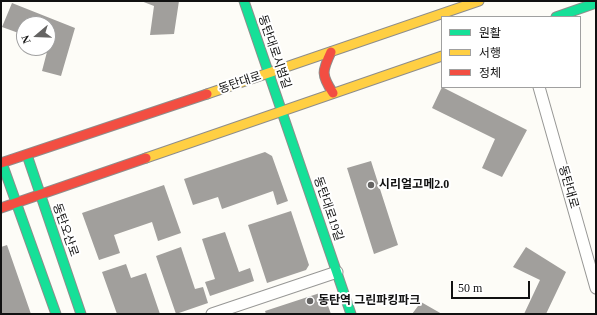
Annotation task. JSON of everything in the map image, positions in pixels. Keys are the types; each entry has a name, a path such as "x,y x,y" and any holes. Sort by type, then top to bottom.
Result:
{"main road":[{"name":"동탄대로시범길","path":"244,1 282,111"},
{"name":"동탄대로","path":"1,163 479,1"},
{"path":"559,16 596,3"},
{"path":"331,52 324,66 323,78 333,93"},
{"path":"1,208 441,56"},
{"name":"동탄대로19길","path":"282,111 351,314"},
{"name":"동탄오산로","path":"27,155 60,249 80,314"},
{"path":"1,163 56,314"},
{"path":"35,256 36,251 44,246 53,246 60,249"}],"street":[{"name":"동탄대로","path":"539,88 596,288"},
{"path":"212,314 337,272"}],"building":[{"path":"141,1 179,1 174,34 150,35 154,6"},
{"path":"12,3 45,16 16,16 16,32 2,27"},
{"path":"56,20 75,28 61,76 42,71 46,56 56,56"},
{"path":"442,88 444,88 527,130 502,177 482,168 495,139 432,108"},
{"path":"265,152 272,156 288,201 277,205 273,191 222,209 218,197 193,205 184,179"},
{"path":"371,161 398,245 374,254 347,168"},
{"path":"164,185 181,233 158,241 152,222 114,235 120,253 99,260 82,213"},
{"path":"291,211 309,265 306,270 267,283 248,225"},
{"path":"225,232 239,272 250,268 254,281 210,296 205,282 215,279 202,239"},
{"path":"7,245 31,314 1,314 1,247"},
{"path":"181,247 195,289 203,287 208,303 176,314 156,256"},
{"path":"526,247 566,272 546,314 524,314 540,280 513,267"},
{"path":"126,264 131,278 146,273 160,314 117,314 102,272"},
{"name":"동탄역 그린파킹파크","path":"323,292 331,314 266,314 265,311"},
{"path":"421,302 442,314 412,314"}],"traffic: fast":[{"path":"244,1 351,314"},
{"path":"559,16 596,3"},
{"path":"27,155 81,314"},
{"path":"2,163 56,314"}],"traffic: slow":[{"path":"207,94 479,1"},
{"path":"146,158 441,56"}],"traffic: jam":[{"path":"331,52 324,73 326,82 333,93"},
{"path":"1,163 207,94"},
{"path":"1,208 146,158"}],"place":[{"name":"시리얼고메2.0","path":"371,185"},
{"name":"동탄역 그린파킹파크","path":"310,301"}]}
